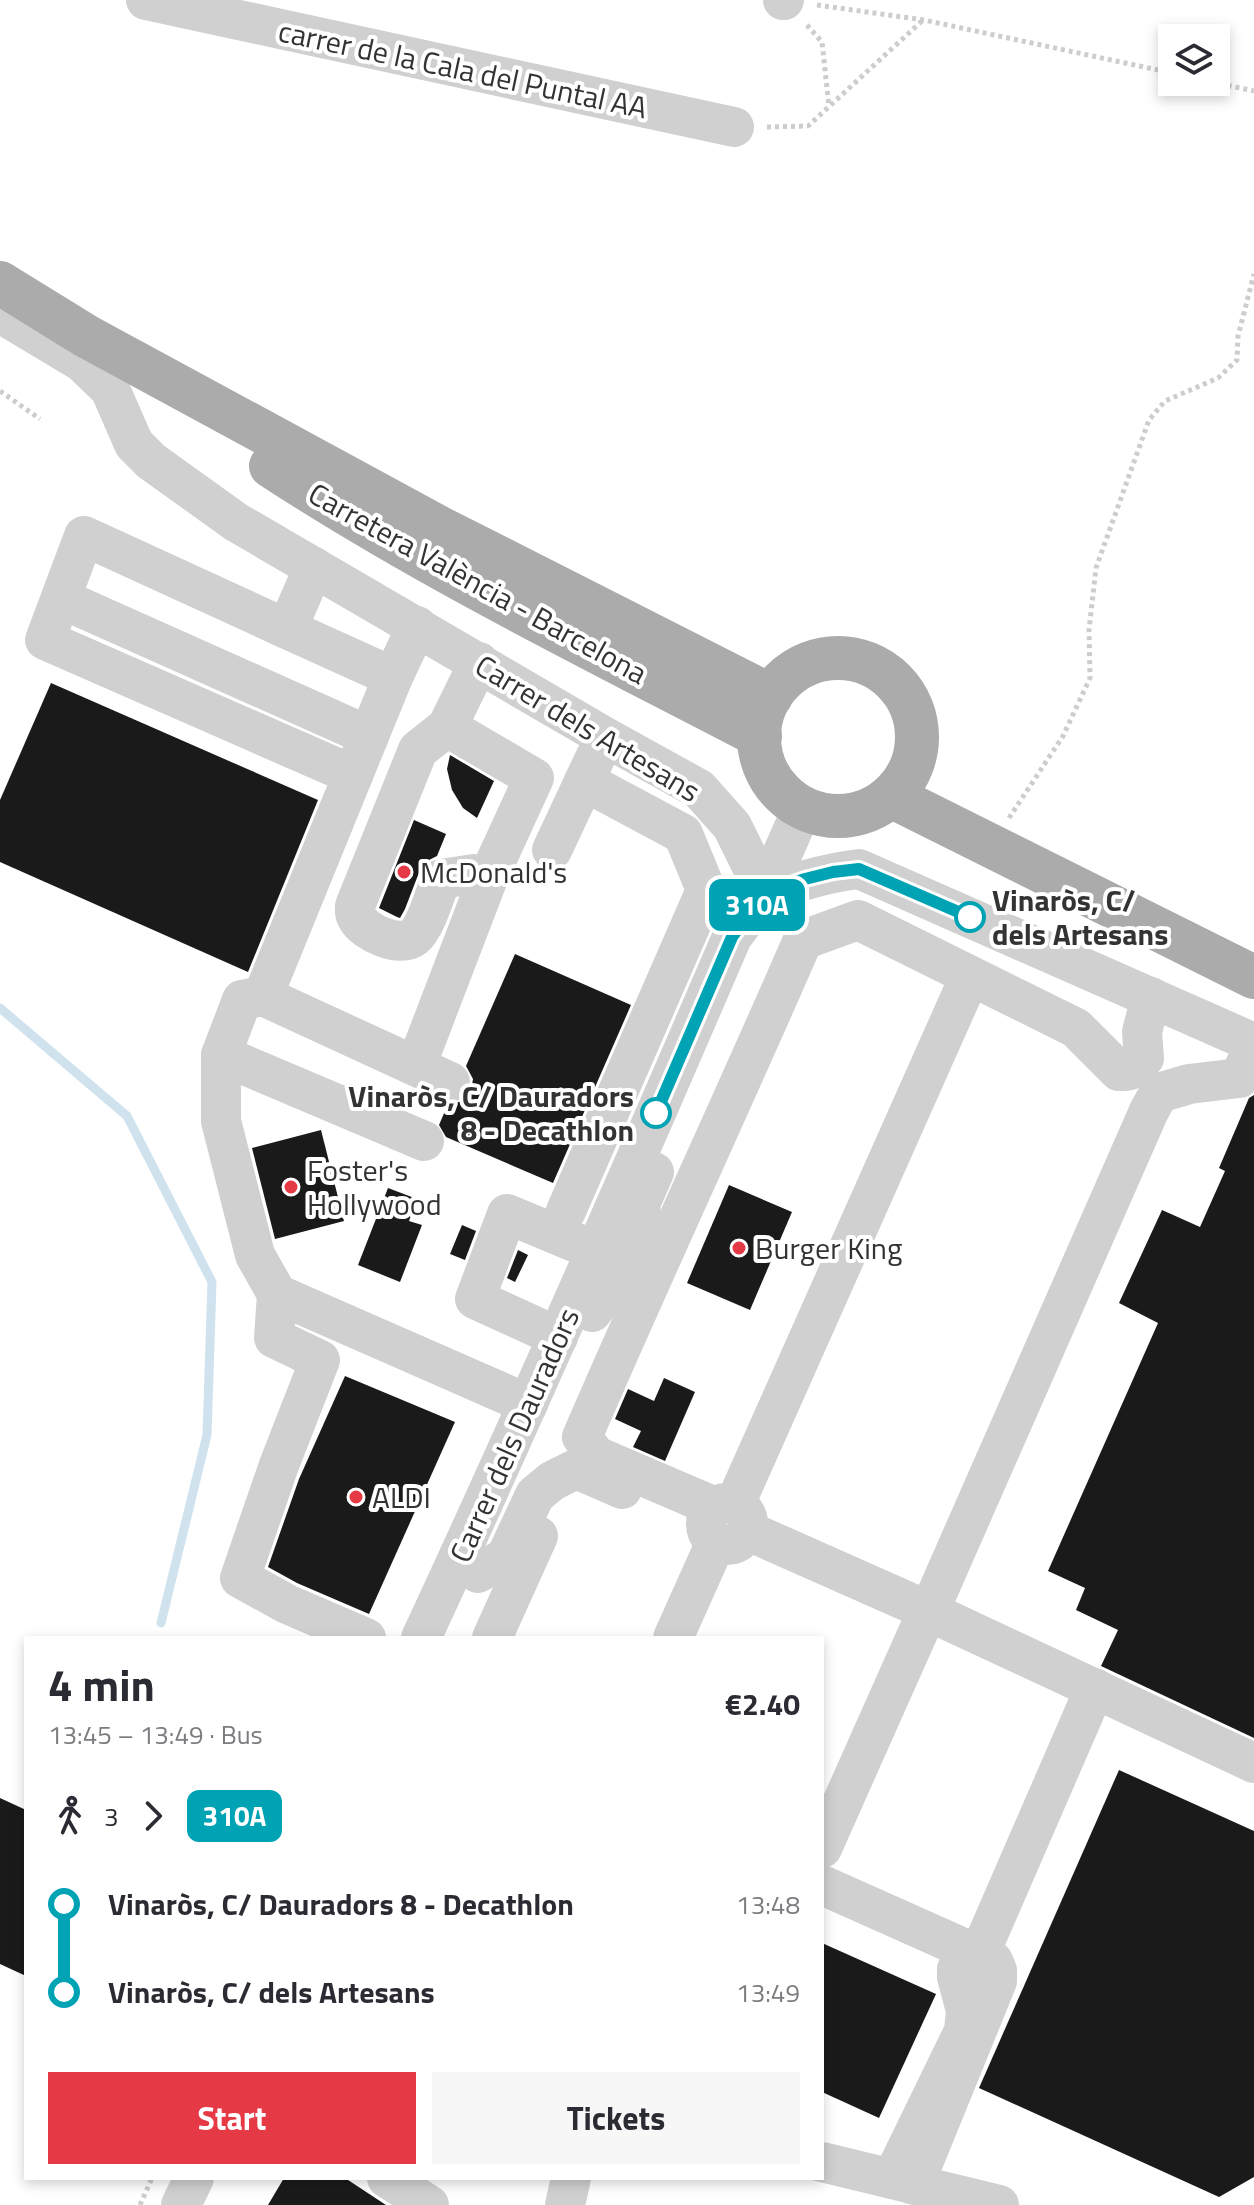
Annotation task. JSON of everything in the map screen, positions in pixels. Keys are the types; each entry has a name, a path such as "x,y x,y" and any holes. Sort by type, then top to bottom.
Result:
{"main road":[{"name":"Carretera València - Barcelona","path":"0,283 86,336 440,528 765,716"},
{"path":"848,658 873,665 893,680 908,700 916,724 916,750 899,786 868,810 842,816 815,813 791,801 773,781 761,757 765,716 779,683 799,667 823,659 848,658"},
{"path":"899,786 1005,825 1254,945"},
{"path":"899,786 1254,977"}],"street":[{"name":"carrer de la Cala del Puntal AA","path":"146,0 734,127"},
{"name":"Carrer dels Artesans","path":"0,313 82,362 110,389 134,444 151,461 236,522 699,789 732,826 765,893"},
{"path":"353,775 45,640 84,536 393,677"},
{"path":"287,629 314,567"},
{"path":"62,599 369,736"},
{"path":"263,996 393,677 417,626"},
{"path":"479,662 447,727 418,750 355,906 355,915 370,930 405,942 420,931 441,879 474,874 488,878"},
{"path":"361,1636 287,1604 240,1578 320,1360 274,1338 277,1294 255,1255 221,1121 221,1055 242,1000 263,996 433,1074 488,878 534,778 447,727"},
{"path":"552,850 605,737"},
{"path":"566,1211 706,890 683,834 584,781"},
{"name":"Carrer dels Dauradors","path":"592,1312 623,1268 639,1229 641,1202 753,948 765,893 803,807"},
{"path":"765,893 805,879 859,869 1254,1045 1239,1078 1189,1084 1159,1093 1149,1111 824,1844"},
{"name":"Carrer dels Dauradors","path":"422,1636 601,1241 732,937 765,893"},
{"path":"1151,997 1142,1032 1144,1058 1136,1068 1128,1072 1119,1071 1076,1028 858,920 803,940 582,1437 596,1456 724,1521 1254,1763"},
{"path":"674,1636 970,976"},
{"path":"221,1055 424,1141"},
{"path":"558,1337 475,1299 507,1214 601,1241"},
{"name":"Carrer dels Dauradors","path":"448,1636 615,1260 601,1241"},
{"path":"277,1294 528,1404"},
{"path":"478,1573 506,1557 535,1495 552,1481 576,1469 724,1521"},
{"path":"493,1636 568,1471"},
{"path":"979,1955 1095,1688"},
{"path":"824,1886 979,1955"},
{"path":"903,2182 964,2031 966,2011 957,1969 969,1957 979,1955"},
{"path":"824,2162 999,2205"},
{"path":"181,2205 193,2180"},
{"path":"390,2180 429,2205"},
{"path":"565,2205 571,2180"}],"path":[{"path":"784,0 822,42 829,107"},
{"path":"784,0 924,20 1158,70"},
{"path":"734,127 808,126 924,20"},
{"path":"1230,86 1254,91"},
{"path":"1005,825 1063,736 1090,678 1089,630 1096,568 1149,420 1165,401 1218,378 1237,360 1238,336 1254,274"},
{"path":"0,391 40,419"},
{"path":"140,2205 151,2180"}],"building":[{"path":"51,683 318,800 248,972 0,862 0,800"},
{"path":"450,755 494,781 477,818 463,808 452,790 447,769"},
{"path":"414,820 446,834 437,856 427,861 420,870 400,918 379,908"},
{"path":"515,954 631,1005 553,1183 446,1137 439,1125 448,1104 463,1101 471,1091 473,1079 466,1066"},
{"path":"1254,1095 1254,1738 1101,1666 1118,1630 1076,1610 1085,1588 1048,1571 1158,1323 1119,1303 1162,1210 1200,1227 1225,1171 1219,1168 1249,1098"},
{"name":"Foster's Hollywood","path":"321,1130 344,1221 275,1239 252,1148"},
{"name":"Burger King","path":"729,1185 792,1212 750,1310 687,1283"},
{"path":"388,1188 417,1199 409,1221 422,1225 400,1282 358,1265"},
{"path":"462,1225 476,1231 465,1260 450,1254"},
{"path":"518,1250 528,1255 515,1282 507,1278"},
{"name":"ALDI","path":"345,1376 455,1422 369,1614 268,1567 299,1479"},
{"path":"664,1378 695,1392 665,1461 633,1447 641,1431 615,1419 628,1389 654,1401"},
{"path":"1119,1770 1254,1831 1254,2177 1219,2197 979,2088"},
{"path":"0,1798 24,1809 24,1975 0,1964"},
{"path":"824,1944 936,1994 879,2118 824,2093"},
{"path":"283,2180 348,2180 386,2205 268,2205"}],"waterway":[{"path":"0,1008 127,1116 212,1282 207,1435 161,1623"}],"bus line":[{"name":"310A","path":"656,1113 732,937 765,893 805,879 859,869 970,917"}],"place":[{"name":"McDonald's","path":"404,872"},
{"name":"Vinaròs, C/ dels Artesans","path":"970,917"},
{"name":"Vinaròs, C/ Dauradors 8 - Decathlon","path":"656,1113"},
{"name":"Foster's Hollywood","path":"291,1187"},
{"name":"Burger King","path":"739,1248"},
{"name":"ALDI","path":"356,1497"}]}
